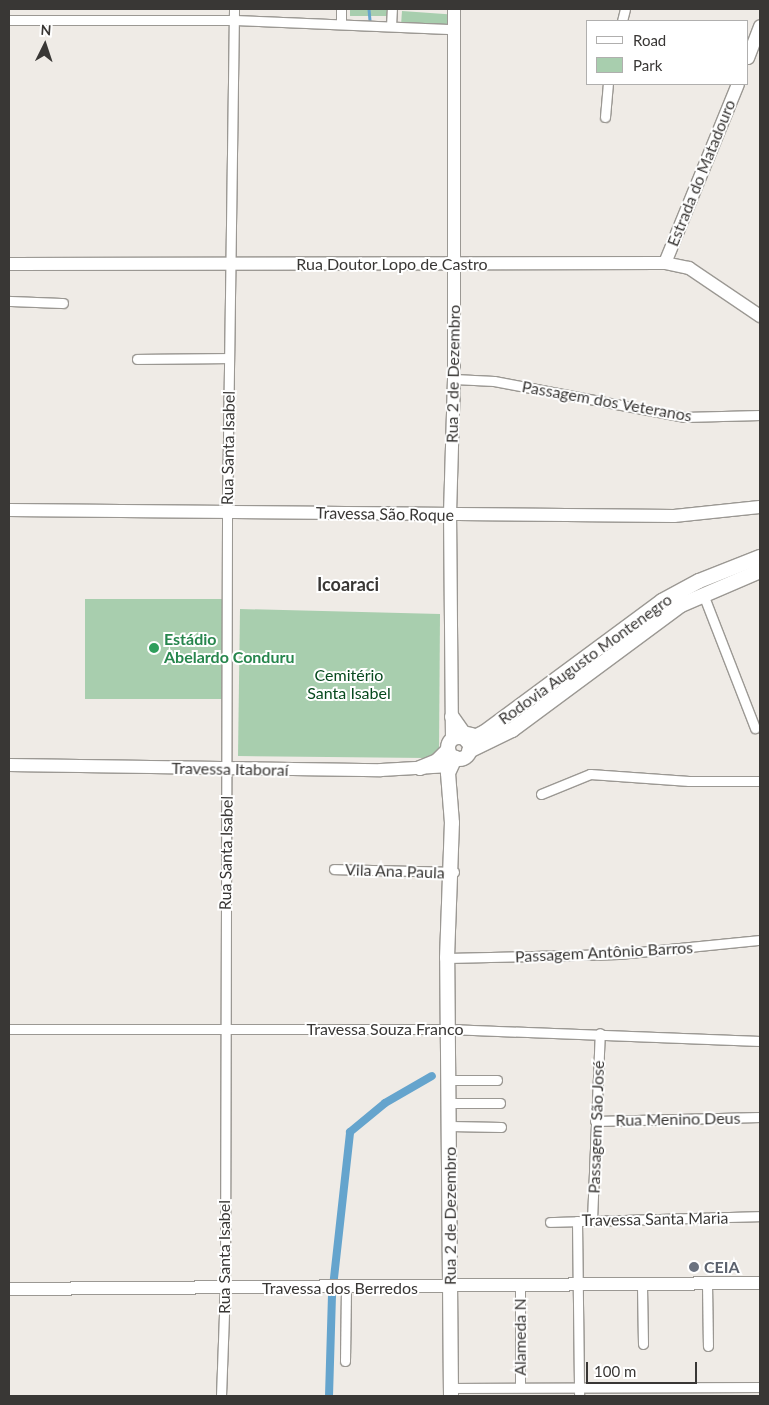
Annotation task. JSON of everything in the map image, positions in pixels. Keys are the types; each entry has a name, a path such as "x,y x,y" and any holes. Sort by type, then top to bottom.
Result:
{"main road":[{"name":"Rodovia Augusto Montenegro","path":"468,746 662,601 699,581 760,557"},
{"name":"Rodovia Augusto Montenegro","path":"468,746 512,730 668,613 703,594 760,572"},
{"path":"452,717 464,734 485,732"},
{"path":"420,768 451,753 463,738 468,746 463,758 451,753"},
{"name":"Rua 2 de Dezembro","path":"451,753 453,872 449,1080 451,1392"}],"street":[{"name":"Rua Santa Isabel","path":"221,1396 225,1288 224,1030 227,512 234,9"},
{"path":"341,9 341,24"},
{"path":"390,26 392,9"},
{"name":"Rua 2 de Dezembro","path":"451,753 450,514 454,378 452,264 454,9"},
{"path":"9,20 234,20 454,29"},
{"path":"749,55 760,26"},
{"path":"605,117 608,85"},
{"name":"Estrada do Matadouro","path":"665,263 738,85"},
{"name":"Rua Doutor Lopo de Castro","path":"9,264 665,263 689,268 760,316"},
{"path":"9,301 63,303"},
{"path":"137,359 230,358"},
{"name":"Passagem dos Veteranos","path":"454,378 494,381 684,418 760,414"},
{"name":"Travessa São Roque","path":"9,510 674,516 760,507"},
{"path":"703,594 756,728"},
{"name":"Travessa Itaboraí","path":"9,765 226,769 420,768"},
{"path":"541,794 590,774 689,781 760,781"},
{"name":"Vila Ana Paula","path":"334,869 453,872"},
{"name":"Passagem Antônio Barros","path":"450,958 619,954 760,940"},
{"name":"Travessa Souza Franco","path":"9,1029 600,1033 760,1041"},
{"name":"Passagem São José","path":"592,1220 600,1033"},
{"path":"449,1080 498,1080"},
{"path":"450,1103 500,1103"},
{"name":"Rua Menino Deus","path":"595,1121 760,1117"},
{"path":"450,1126 501,1127"},
{"name":"Travessa Santa Maria","path":"550,1222 760,1216"},
{"path":"577,1221 579,1392"},
{"name":"Travessa dos Berredos","path":"9,1289 449,1288 760,1283"},
{"path":"707,1284 708,1346"},
{"path":"642,1286 643,1344"},
{"name":"Alameda N","path":"520,1287 520,1387"},
{"path":"345,1361 346,1288"},
{"path":"451,1392 520,1387 579,1392 760,1387"}],"green space":[{"path":"350,9 387,9 387,16 350,16"},
{"path":"402,11 448,14 447,27 401,24"},
{"name":"Estádio Abelardo Conduru","path":"85,599 223,599 223,699 85,699"},
{"name":"Cemitério Santa Isabel","path":"240,609 440,614 439,750 427,758 238,756"}],"waterway":[{"path":"369,9 370,20"},
{"path":"329,1396 332,1296 350,1132 385,1103 432,1076"}],"place":[{"name":"Estádio Abelardo Conduru","path":"154,648"},
{"name":"CEIA","path":"694,1267"}],"district":[{"name":"Icoaraci","path":"348,584"}]}
